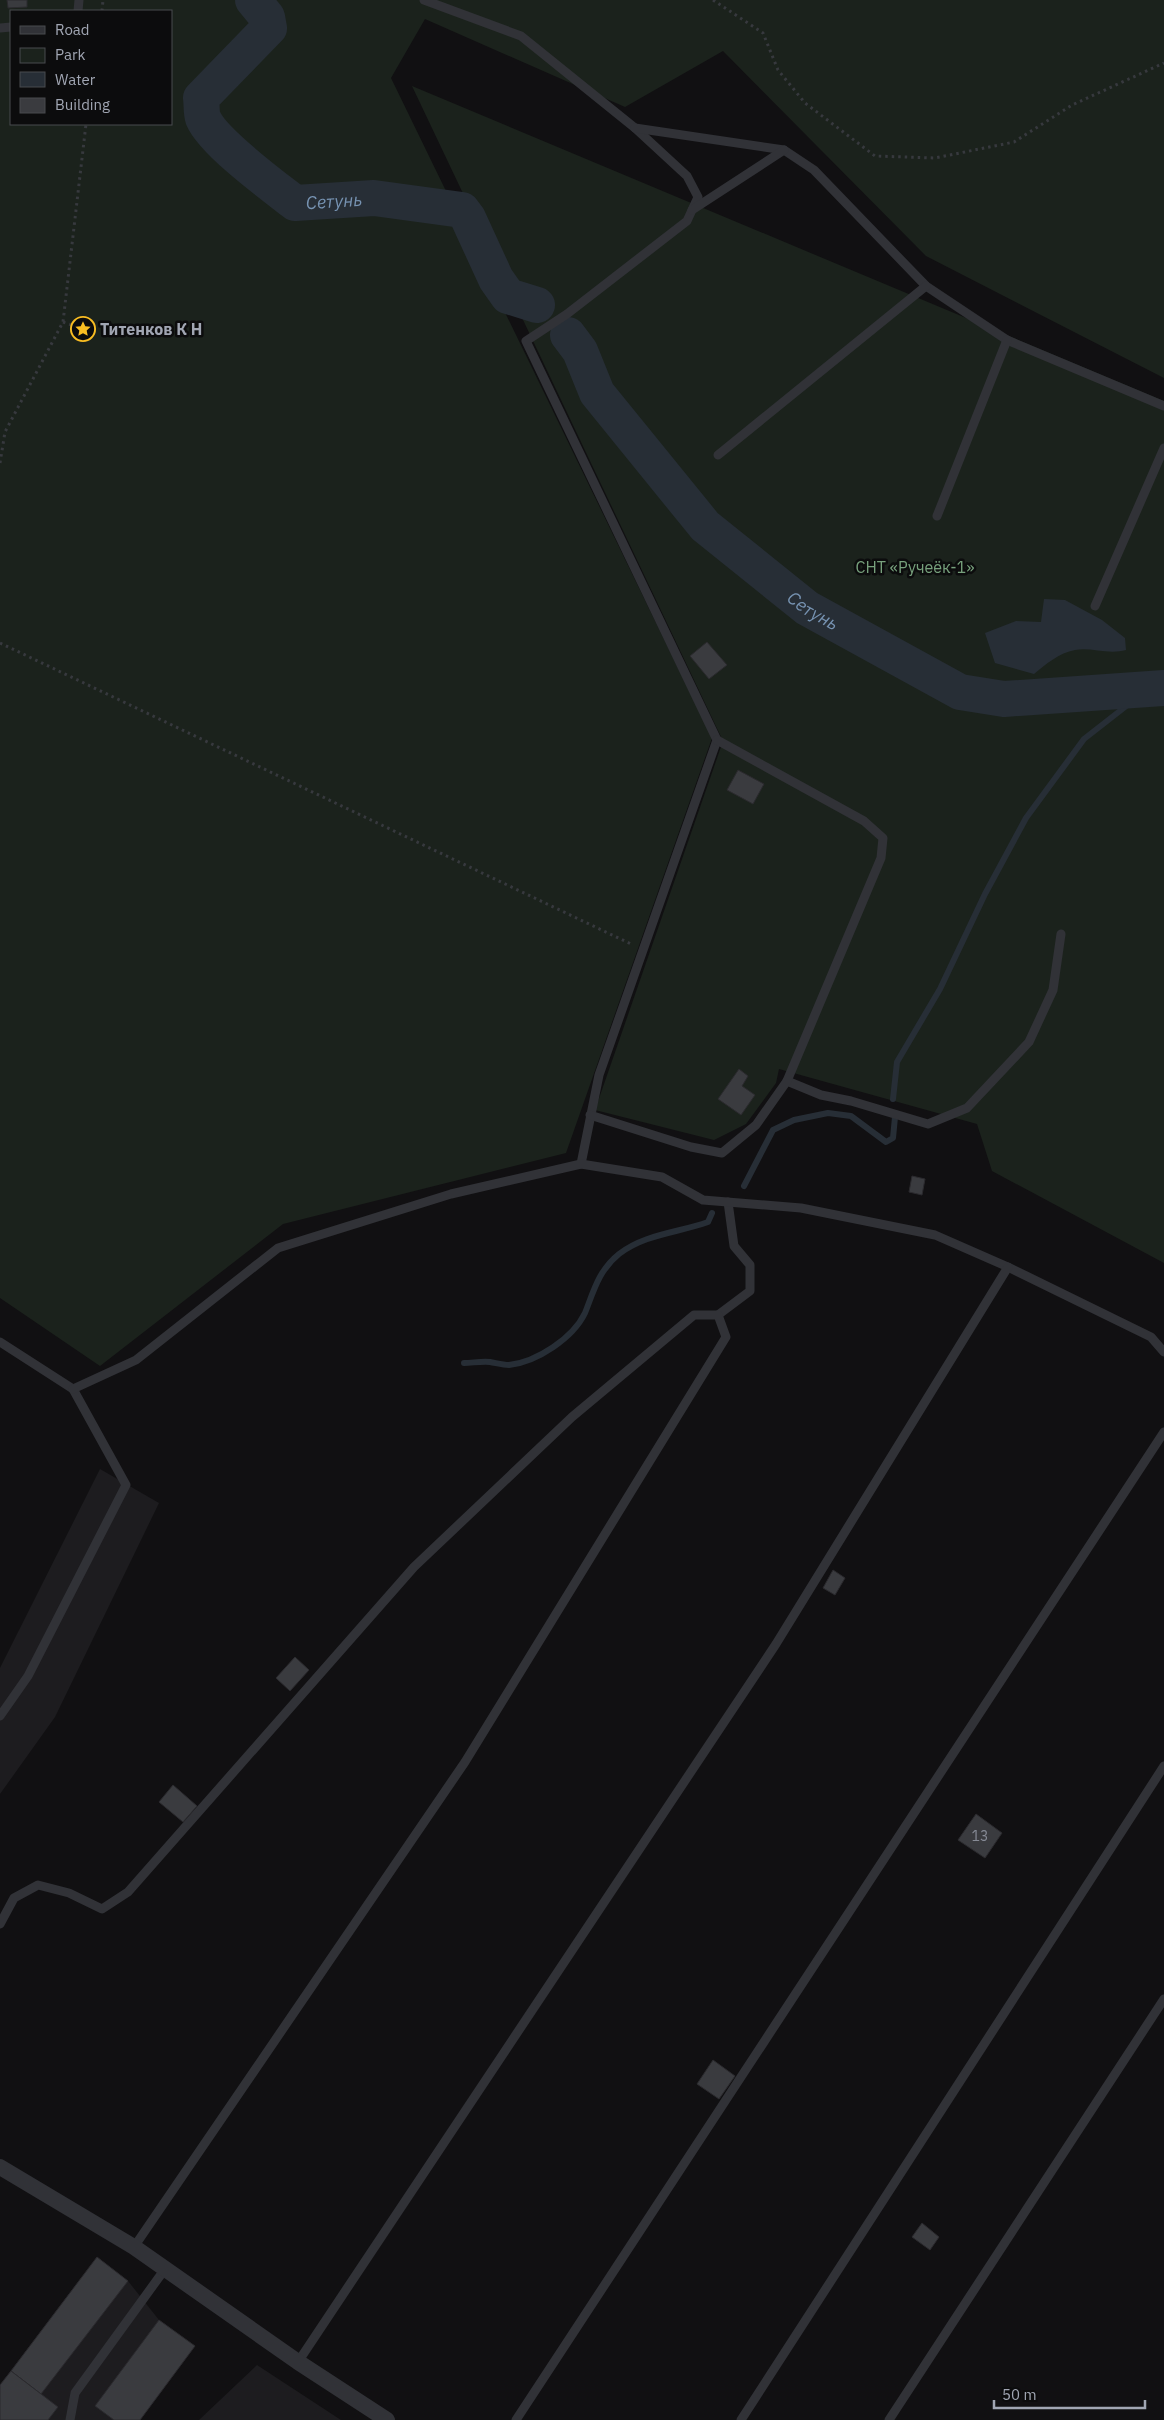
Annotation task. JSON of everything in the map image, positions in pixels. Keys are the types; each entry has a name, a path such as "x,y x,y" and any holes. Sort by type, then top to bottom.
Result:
{"street":[{"path":"0,2167 134,2247 298,2362 387,2420"}],"lane":[{"path":"424,0 521,36 635,128 687,176 698,197 687,221 567,314 526,342 717,740 864,821 884,838 881,858 788,1081 756,1125 722,1152 691,1147 590,1115"},
{"path":"635,128 784,150 814,170 926,286 1007,340 1164,406"},
{"path":"692,211 784,150"},
{"path":"718,455 926,286"},
{"path":"937,516 1007,340"},
{"path":"1095,606 1164,448"},
{"path":"582,1164 599,1075 717,740"},
{"path":"788,1081 821,1095 851,1101 928,1124 967,1108 1029,1042 1053,990 1061,934"},
{"path":"73,1388 136,1360 278,1248 451,1194 582,1164 662,1177 703,1200 801,1208 935,1235 1008,1267 1151,1338 1164,1352"},
{"path":"0,1924 14,1898 38,1885 69,1893 102,1909 128,1892 414,1567 572,1417 694,1315 718,1315 750,1291 750,1265 734,1246 728,1202"},
{"path":"298,2362 776,1644 1008,1267"},
{"path":"134,2247 465,1762 726,1337 718,1315"},
{"path":"0,1342 73,1388 126,1485 28,1676 0,1716"},
{"path":"516,2420 1164,1432"},
{"path":"741,2420 1164,1766"},
{"path":"888,2420 1164,1999"},
{"path":"70,2420 75,2393 165,2269"}],"path":[{"path":"713,0 763,33 778,70 805,104 875,156 935,158 1014,142 1072,105 1164,63"},
{"path":"0,463 5,432 63,322 86,125"},
{"path":"63,322 83,329"},
{"path":"0,643 638,948"}],"shaded area":[{"path":"100,1469 159,1503 55,1717 0,1794 0,1668"},
{"path":"97,2257 128,2281 159,2320 195,2346 140,2420 0,2420 0,2385"},
{"path":"257,2365 341,2420 199,2420"}],"green space":[{"path":"0,0 1164,0 1164,378 926,256 723,51 625,107 425,19 391,78 712,738 566,1153 283,1224 100,1366 0,1298"},
{"name":"СНТ «Ручеёк-1»","path":"412,86 1164,401 1164,1263 992,1171 977,1124 779,1069 776,1083 746,1124 714,1140 595,1110 723,741"}],"water":[{"path":"1044,599 1065,600 1102,620 1125,638 1126,650 1113,652 1081,649 1069,651 1053,659 1034,674 995,663 985,633 1016,621 1041,622"}],"building":[{"path":"7,0 27,0 27,7 8,8"},
{"path":"707,642 727,665 709,679 690,656"},
{"path":"738,770 764,784 753,804 727,790"},
{"path":"739,1069 748,1076 742,1086 755,1095 741,1115 718,1099"},
{"path":"912,1176 925,1179 922,1195 909,1192"},
{"path":"833,1570 845,1578 835,1595 823,1588"},
{"path":"295,1657 309,1670 290,1691 276,1678"},
{"path":"173,1785 197,1806 183,1822 159,1802"},
{"path":"976,1814 1002,1833 985,1858 958,1840"},
{"path":"713,2060 735,2076 719,2099 697,2084"},
{"path":"922,2223 939,2237 930,2250 912,2237"},
{"path":"97,2257 128,2281 41,2394 11,2371"},
{"path":"159,2320 195,2346 140,2420 114,2420 95,2406"},
{"path":"11,2371 58,2407 48,2420 0,2420 0,2385"}],"waterway":[{"name":"Сетунь","path":"253,0 267,17 269,28 201,98 203,118 218,139 295,203 374,198 462,210 468,218 496,279 508,296 537,305"},
{"name":"Сетунь","path":"568,335 580,351 597,393 705,526 807,608 960,692 1004,699 1164,688"},
{"path":"893,1099 897,1062 940,989 985,894 1026,818 1084,739 1148,689"},
{"path":"744,1186 773,1130 794,1120 828,1113 851,1116 886,1142 893,1138 895,1117"},
{"path":"464,1363 487,1362 509,1365 520,1363 542,1354 563,1340 579,1322 585,1313 594,1288 602,1274 619,1254 629,1247 650,1238 708,1222 712,1213"}],"place":[{"name":"Титенков К Н","path":"83,329"}]}
